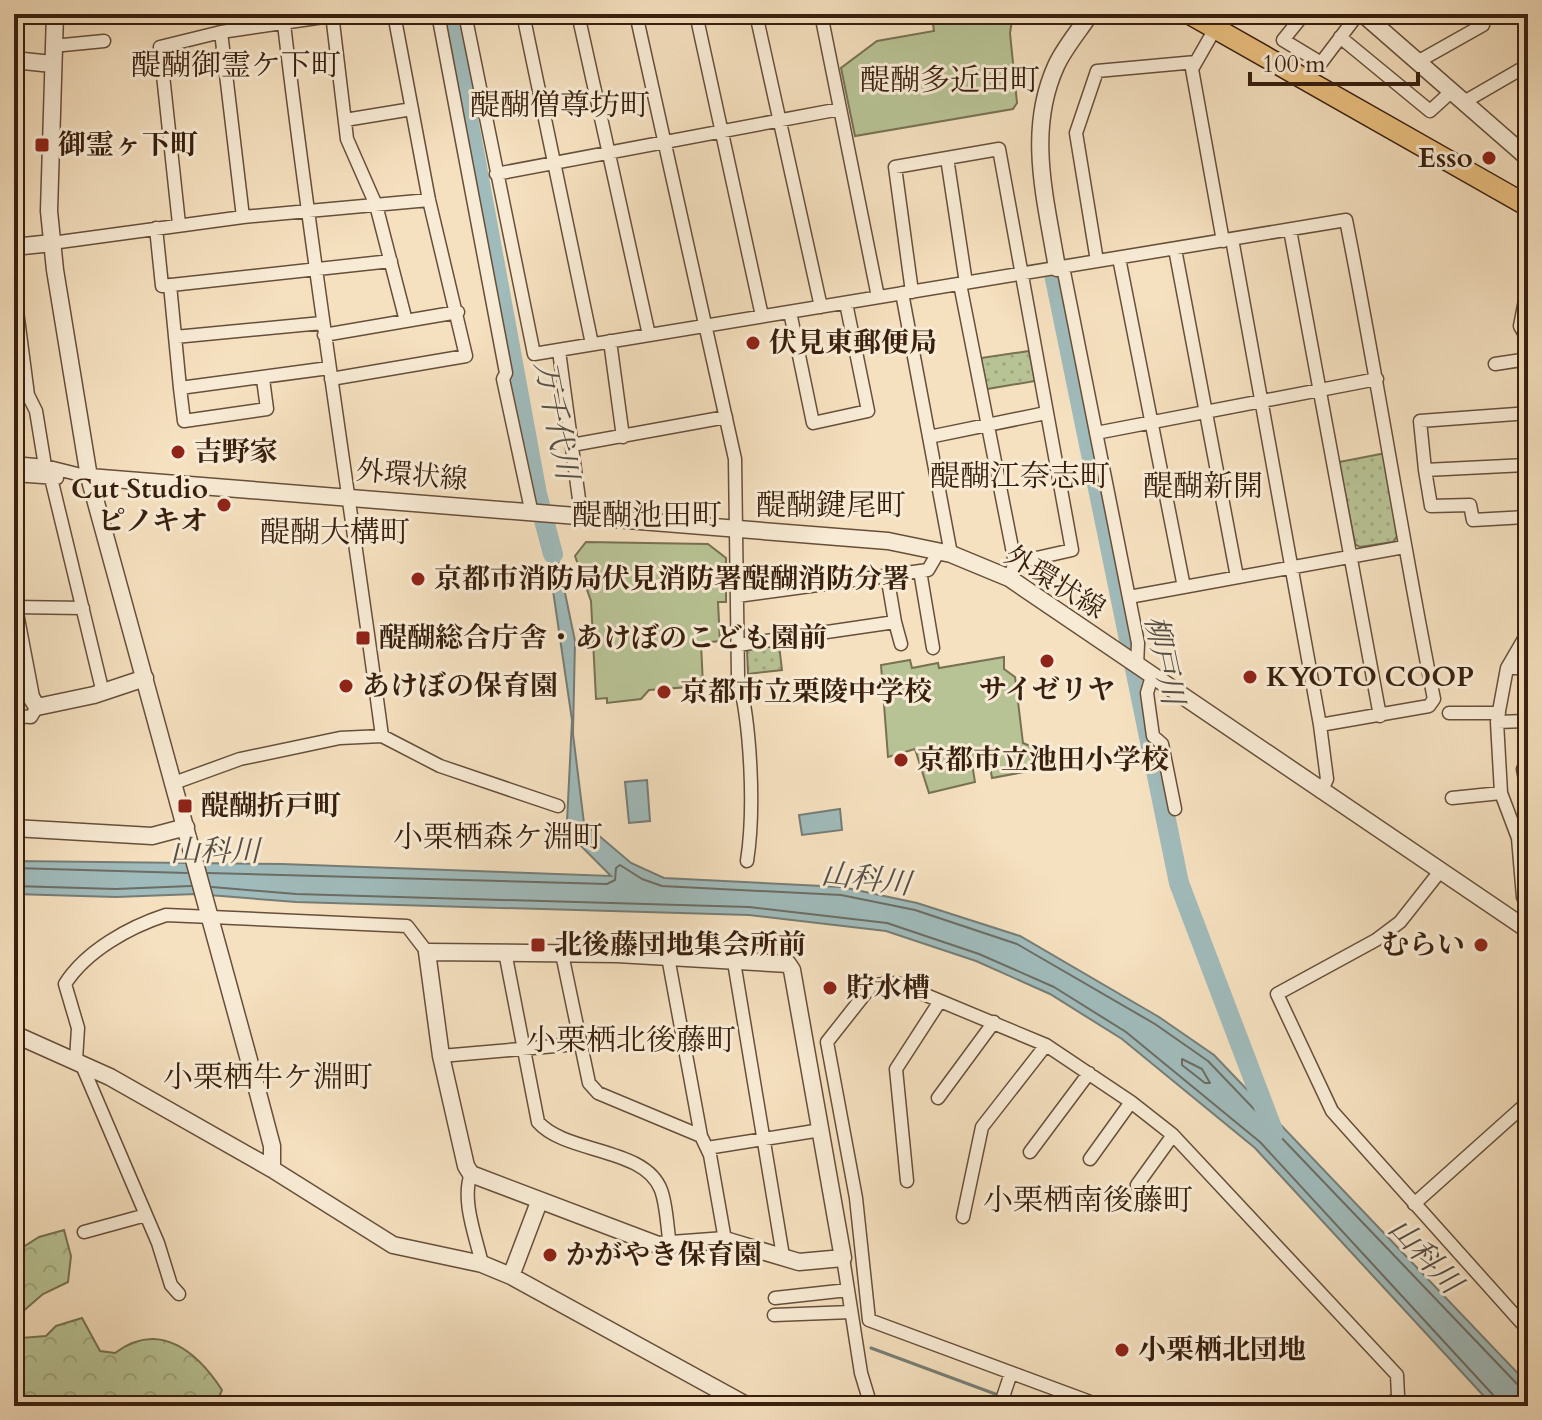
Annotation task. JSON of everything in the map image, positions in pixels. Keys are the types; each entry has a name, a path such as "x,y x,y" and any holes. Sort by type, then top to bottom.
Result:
{"main road":[{"path":"1190,14 1528,206"}],"street":[{"path":"55,14 52,243 89,477 272,1146 272,1169"},
{"path":"180,388 330,374 466,356 429,200 394,14"},
{"path":"438,14 506,373 503,379 532,512"},
{"path":"465,14 534,354 1346,220 1434,699 1429,706 1320,725"},
{"path":"523,14 592,344"},
{"path":"578,14 649,335"},
{"path":"636,14 735,459 738,676 747,710 751,836 747,861"},
{"path":"696,14 762,316"},
{"path":"756,14 821,307"},
{"path":"821,14 878,297"},
{"path":"1090,14 1057,63 1041,111 1039,154 1138,643 1136,666"},
{"path":"1304,14 1283,40 1321,63 1362,14 1528,158"},
{"path":"179,224 160,47 221,32 336,15 347,139 376,205 406,321"},
{"path":"284,24 306,211 350,496 382,736"},
{"path":"1419,61 1483,25"},
{"path":"1216,27 1192,69 1294,566 1327,779 1321,792"},
{"path":"221,32 243,217"},
{"path":"1340,37 1430,111 1528,65"},
{"path":"53,46 104,41"},
{"path":"14,60 52,64"},
{"path":"1097,261 1076,133 1097,71 1196,62"},
{"path":"345,120 412,109"},
{"path":"496,174 840,109"},
{"path":"737,596 928,570 945,553 907,292 895,167 947,158 999,149 1072,550 1012,570 963,283 947,158"},
{"path":"14,247 179,224 429,200"},
{"path":"156,228 162,286 391,261"},
{"path":"1290,230 1380,716"},
{"path":"1175,249 1237,577"},
{"path":"1119,258 1184,587"},
{"path":"170,285 184,421 267,409 263,379"},
{"path":"1528,285 1521,307 1520,326 1528,340"},
{"path":"14,288 17,345 28,395 36,411 48,472 103,693"},
{"path":"790,312 813,423 868,411 846,303"},
{"path":"175,337 323,329 406,321 458,312"},
{"path":"610,341 623,437"},
{"path":"559,351 580,514"},
{"path":"1495,364 1528,359"},
{"path":"1096,433 1377,379"},
{"path":"929,437 1046,413"},
{"path":"1528,413 1420,421 1431,506 1470,505 1473,520 1528,517"},
{"path":"572,445 726,417"},
{"name":"外環状線","path":"14,463 48,472 89,477 888,541 1012,570 1136,666 1528,930"},
{"path":"1425,470 1528,465"},
{"name":"外環状線","path":"14,475 48,472"},
{"path":"1129,597 1351,554 1404,547"},
{"path":"920,571 933,648"},
{"path":"887,575 901,644"},
{"path":"37,707 31,697 14,608 83,608"},
{"path":"738,645 895,622"},
{"path":"1528,632 1507,668 1498,717 1501,793 1518,838 1523,897 1528,906"},
{"path":"1507,668 1528,668"},
{"path":"1152,676 1147,693 1153,736 1162,744 1175,809"},
{"path":"14,716 31,717 37,707 103,693 145,678"},
{"path":"1449,713 1528,721"},
{"path":"174,783 240,759 340,738 382,736 440,766 558,806"},
{"path":"1528,769 1523,769 1528,795"},
{"path":"1452,798 1501,793"},
{"path":"14,828 152,836 186,827"},
{"path":"1441,870 1400,922 1376,940 1277,994 1332,1111 1528,1330"},
{"path":"179,1294 171,1285 146,1215 78,1061 78,1028 65,984 75,969 146,922 166,915 407,926 427,952 441,1056 466,1166 471,1174 658,1245 725,1240 799,1262 843,1258"},
{"path":"427,952 668,957 788,964 792,970 821,1130 861,1373 871,1406"},
{"path":"505,952 538,1122 553,1135 605,1151 650,1175 661,1189 670,1245"},
{"path":"562,954 578,1044 589,1083 598,1093 704,1142 764,1139 821,1130"},
{"path":"668,957 725,1240"},
{"path":"734,962 783,1256"},
{"path":"1101,1406 869,1320 856,1198 827,1042 872,985 897,983 1046,1045 1131,1102 1173,1135 1397,1375 1398,1396 1390,1406"},
{"path":"907,1181 896,1069 940,1001"},
{"path":"938,1098 994,1022"},
{"path":"14,1034 78,1061 272,1169 393,1245 482,1264 511,1276 748,1406"},
{"path":"441,1056 578,1044"},
{"path":"963,1217 982,1127 1046,1045"},
{"path":"1030,1152 1089,1073"},
{"path":"1090,1159 1131,1102"},
{"path":"1414,1204 1528,1102"},
{"path":"1137,1185 1173,1135"},
{"path":"471,1174 467,1184 470,1209 482,1264"},
{"path":"511,1276 539,1202"},
{"path":"84,1232 146,1215"},
{"path":"775,1298 848,1290"},
{"path":"774,1315 851,1312"},
{"path":"1000,1406 1011,1373"}],"green space":[{"path":"947,14 1013,14 1010,33 1017,103 1013,109 855,136 841,68 877,41 934,31 932,17"},
{"path":"1029,351 1035,381 987,389 981,358"},
{"path":"1386,453 1398,535 1393,542 1360,547 1355,544 1339,462"},
{"path":"586,542 708,544 726,558 726,602 718,602 720,641 701,643 703,686 649,690 641,699 607,703 607,698 596,699 591,601 575,556"},
{"path":"779,645 782,670 748,674 747,649"},
{"path":"1004,657 1004,669 1015,677 1023,743 1037,749 1040,769 992,778 989,761 972,764 975,782 929,793 915,749 888,757 881,665 910,660 912,668 938,663 939,668"},
{"path":"64,1230 71,1256 68,1282 43,1294 21,1313 21,1338 46,1336 56,1326 82,1318 100,1351 115,1353 132,1343 147,1339 162,1340 189,1353 212,1376 222,1390 215,1406 14,1406 14,1253 39,1237"}],"water":[{"path":"487,217 575,641 573,734 584,823 631,863 664,878 842,887 917,903 1020,936 1159,1017 1214,1055 1528,1384 1528,1406 1493,1406 1255,1148 1122,1039 1050,994 976,961 886,931 749,915 296,902 196,894 116,897 14,894 14,861 282,864 611,876 578,843 567,822 572,720 544,529"},
{"path":"647,780 650,821 629,823 625,782"},
{"path":"840,809 842,830 802,835 799,815"}],"waterway":[{"name":"万千代川","path":"449,14 537,494 553,554"},
{"name":"柳戸川","path":"1054,274 1179,883 1274,1133"},
{"path":"871,1348 998,1395"},
{"path":"1008,1399 1027,1406"}],"place":[{"name":"御霊ヶ下町","path":"42,145"},
{"name":"Esso","path":"1489,158"},
{"name":"伏見東郵便局","path":"753,343"},
{"name":"吉野家","path":"178,452"},
{"name":"Cut Studio ピノキオ","path":"224,505"},
{"name":"京都市消防局伏見消防署醍醐消防分署","path":"418,579"},
{"name":"醍醐総合庁舎・あけぼのこども園前","path":"363,638"},
{"name":"サイゼリヤ","path":"1047,661"},
{"name":"KYOTO COOP","path":"1250,677"},
{"name":"あけぼの保育園","path":"346,686"},
{"name":"京都市立栗陵中学校","path":"664,692"},
{"name":"京都市立池田小学校","path":"901,760"},
{"name":"醍醐折戸町","path":"185,806"},
{"name":"北後藤団地集会所前","path":"538,945"},
{"name":"むらい","path":"1481,945"},
{"name":"貯水槽","path":"830,988"},
{"name":"かがやき保育園","path":"550,1255"},
{"name":"小栗栖北団地","path":"1122,1350"}],"district":[{"name":"醍醐御霊ケ下町","path":"236,65"},
{"name":"醍醐多近田町","path":"950,80"},
{"name":"醍醐僧尊坊町","path":"560,105"},
{"name":"醍醐江奈志町","path":"1020,476"},
{"name":"醍醐新開","path":"1203,486"},
{"name":"醍醐鍵尾町","path":"831,505"},
{"name":"醍醐池田町","path":"647,515"},
{"name":"醍醐大構町","path":"335,532"},
{"name":"小栗栖森ケ淵町","path":"498,837"},
{"name":"小栗栖北後藤町","path":"631,1040"},
{"name":"小栗栖牛ケ淵町","path":"268,1077"},
{"name":"小栗栖南後藤町","path":"1088,1200"}],"water label":[{"name":"山科川","path":"215,851"},
{"name":"山科川","path":"866,879"},
{"name":"山科川","path":"1425,1256"}]}
